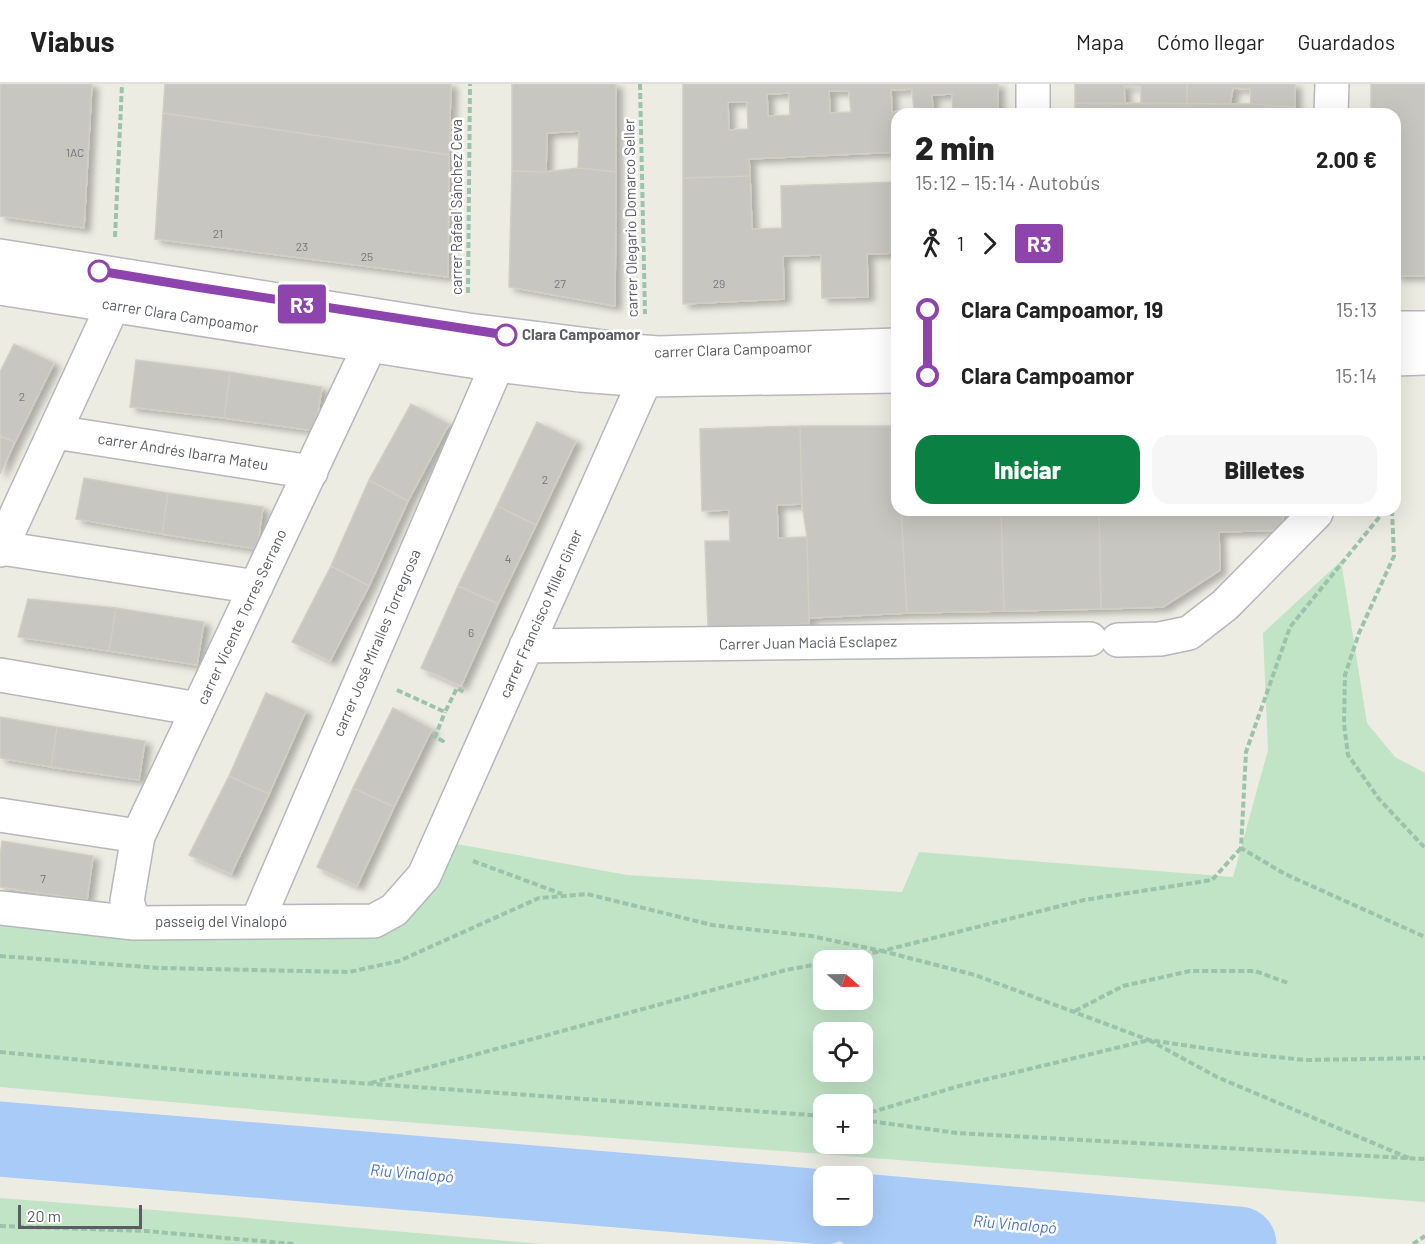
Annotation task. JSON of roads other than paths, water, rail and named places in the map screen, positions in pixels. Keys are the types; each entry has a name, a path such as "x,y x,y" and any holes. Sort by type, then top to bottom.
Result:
{"street":[{"path":"1033,84 1033,108"},
{"path":"1331,108 1332,84"},
{"name":"carrer Clara Campoamor","path":"0,256 119,286 373,330 497,365 580,375 650,362 891,345"},
{"path":"119,286 55,432 0,549 256,587"},
{"name":"carrer Clara Campoamor","path":"0,288 119,286"},
{"path":"1401,328 1425,327"},
{"name":"carrer Clara Campoamor","path":"373,330 468,330 650,362 891,376"},
{"name":"carrer Vicente Torres Serrano","path":"134,923 127,901 138,836 310,471 373,330"},
{"path":"1401,359 1425,358"},
{"name":"carrer Francisco Miller Giner","path":"430,861 650,362"},
{"name":"carrer José Miralles Torregrosa","path":"257,922 497,365"},
{"name":"carrer Andrés Ibarra Mateu","path":"55,432 310,471"},
{"name":"Carrer Juan Maciá Esclapez","path":"526,646 1160,639 1188,633 1225,605 1313,516"},
{"path":"0,675 198,709"},
{"path":"0,815 138,836"},
{"name":"passeig del Vinalopó","path":"0,908 134,923 374,921 394,910 430,861"}],"waterway":[{"name":"Riu Vinalopó","path":"0,1139 813,1206"},
{"name":"Riu Vinalopó","path":"873,1212 1239,1244"}],"place":[{"name":"Clara Campoamor","path":"506,335"}]}
